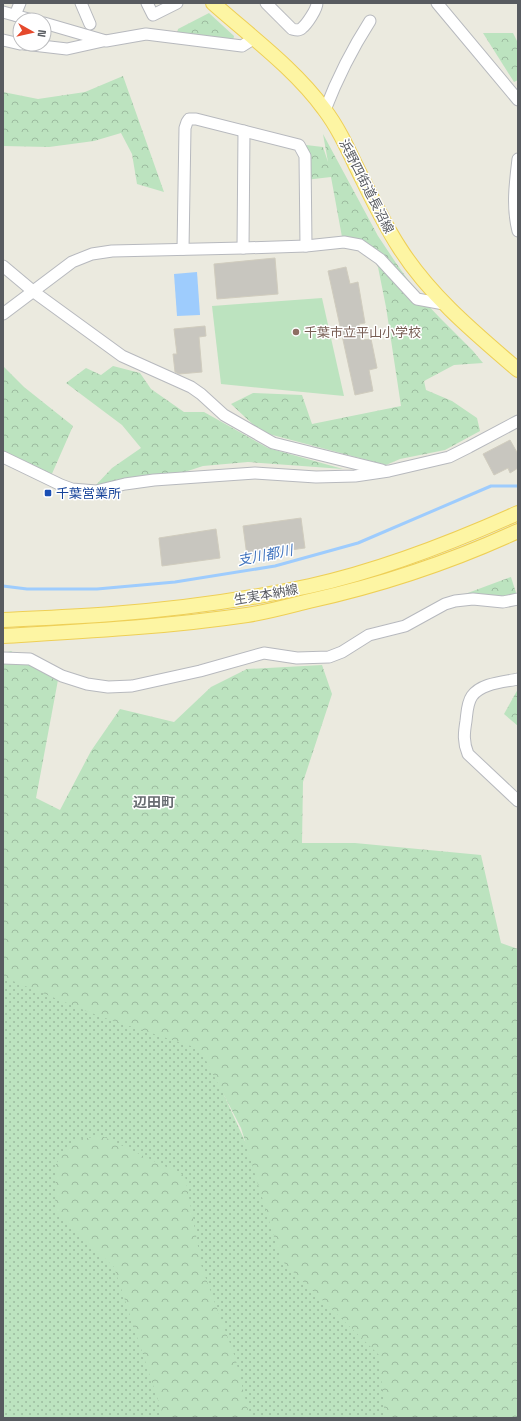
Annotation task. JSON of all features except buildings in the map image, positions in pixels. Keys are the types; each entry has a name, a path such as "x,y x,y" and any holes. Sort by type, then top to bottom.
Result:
{"main road":[{"name":"浜野四街道長沼線","path":"213,3 295,75 325,110 342,137 398,247 420,278 444,304 518,370"},
{"name":"生実本納線","path":"3,620 112,614 170,608 252,598 311,586 384,566 445,544 518,513"},
{"name":"生実本納線","path":"3,636 164,626 249,614 356,591 481,548 518,531"}],"street":[{"path":"81,3 90,24"},
{"path":"147,3 153,15 177,3"},
{"path":"266,3 292,30 302,28 317,8 317,3"},
{"path":"437,3 514,88 518,100"},
{"path":"325,110 331,94 358,39 370,21"},
{"path":"52,25 106,41"},
{"path":"52,47 68,49 146,34 242,46 253,39"},
{"path":"183,249 185,128 189,120 196,119 299,145 305,156 306,246"},
{"path":"243,248 244,131"},
{"path":"518,160 514,190 515,219 518,231"},
{"path":"3,314 72,262 92,254 112,251 306,246 344,242 360,245 380,259 417,299 444,304"},
{"path":"3,266 34,292 122,356 191,387 224,415 273,443 389,472"},
{"path":"3,457 61,485 72,489 96,491 125,484 154,480 255,473 316,477 355,476 389,472 449,457 518,421"},
{"path":"3,658 30,659 62,676 88,684 108,687 132,686 200,671 264,653 297,658 329,657 342,652 369,635 405,626 445,604 455,601 474,599 517,602"},
{"path":"518,679 488,686 472,696 469,704 464,735 464,746 468,754 518,801"}],"green space":[{"path":"209,13 234,36 233,41 177,34 178,29"},
{"path":"483,33 513,33 518,43 518,80 514,82"},
{"path":"123,76 164,192 137,184 132,154 121,133 94,141 49,147 3,146 3,92 38,99 85,92"},
{"path":"323,134 378,236 396,263 421,298 483,363 454,365 424,381 426,390 452,401 477,418 480,431 445,450 400,459 386,465 261,432 231,404 253,393 302,395 312,424 401,406 386,307 378,267 372,250 359,240 342,237 331,177 305,180 306,145 323,147 328,162"},
{"path":"322,298 344,396 221,384 212,306"},
{"path":"3,366 24,387 73,426 51,476 3,451"},
{"path":"113,366 140,373 151,389 184,412 204,412 268,448 343,469 248,462 203,466 151,483 95,486 112,468 141,448 122,425 66,383 86,368 101,375"},
{"path":"511,577 517,596 506,599 457,597"},
{"path":"11,651 58,680 36,798 60,810 91,751 120,709 174,722 211,687 247,669 322,665 332,694 303,782 302,843 355,843 481,855 501,943 518,949 518,1418 385,1418 379,1355 281,1260 241,1128 200,1049 99,1016 3,977 3,653"},
{"path":"518,689 518,726 504,714"},
{"path":"3,937 213,1047 224,1095 298,1258 434,1418 3,1418"},
{"path":"102,1136 185,1176 202,1268 235,1357 250,1418 164,1418 114,1267 55,1212 56,1164 73,1140"}],"water":[{"path":"197,272 200,315 177,316 174,274"}],"waterway":[{"name":"支川都川","path":"3,586 27,589 97,589 175,582 275,566 358,543 491,486 518,486"}],"place":[{"name":"千葉市立平山小学校","path":"296,332"},
{"name":"千葉営業所","path":"48,493"}],"district":[{"name":"辺田町","path":"154,802"}]}
